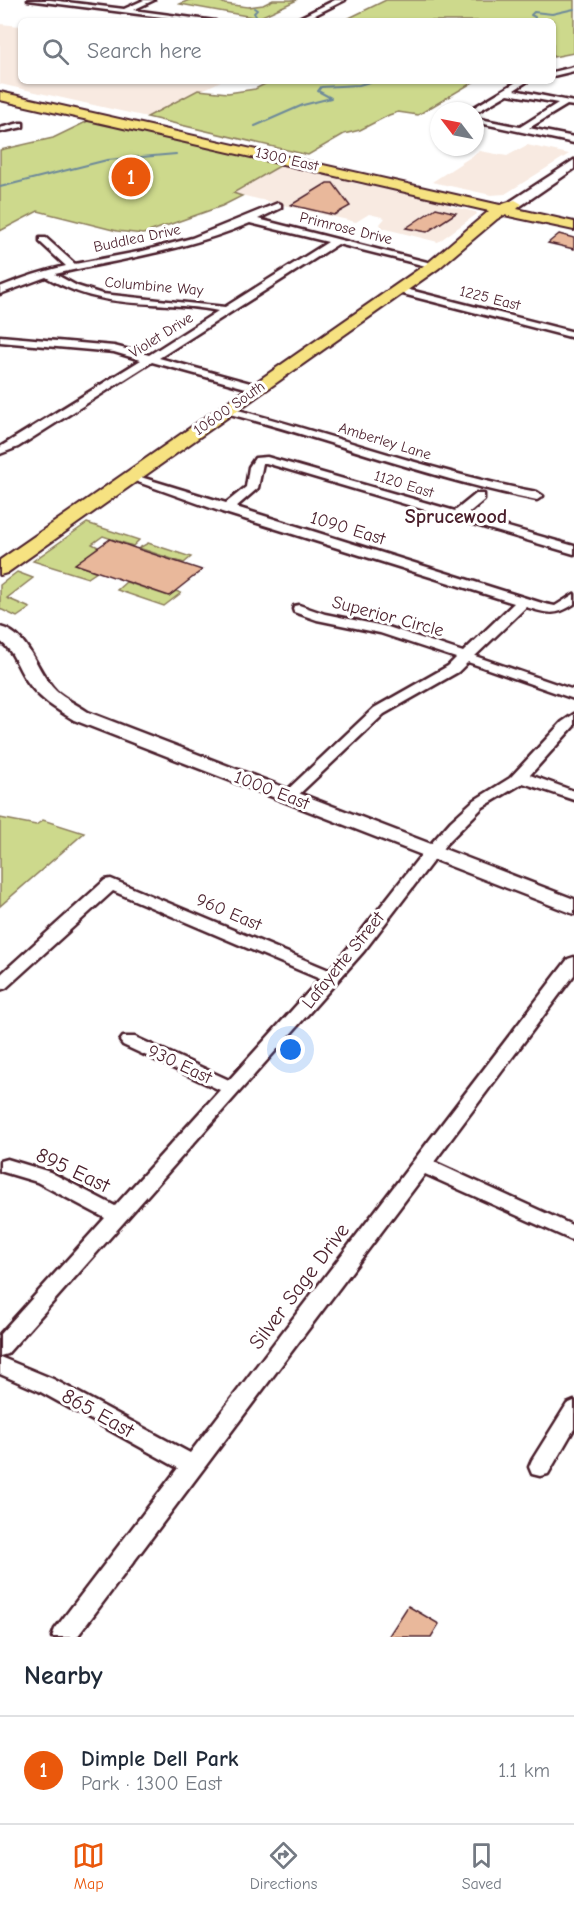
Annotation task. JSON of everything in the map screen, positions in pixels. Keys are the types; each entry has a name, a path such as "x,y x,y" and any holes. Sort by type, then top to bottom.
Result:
{"main road":[{"name":"1300 East","path":"0,90 510,208 574,226"},
{"name":"1300 East","path":"0,96 510,208 574,218"},
{"name":"10600 South","path":"0,568 434,265 458,246 459,242 510,208"}],"street":[{"path":"32,0 185,18"},
{"path":"124,11 150,0"},
{"path":"303,18 341,0"},
{"path":"556,73 574,69"},
{"path":"484,104 519,84"},
{"path":"506,91 571,104"},
{"path":"522,129 571,104"},
{"path":"532,131 571,104"},
{"path":"484,122 574,140"},
{"path":"0,130 21,125"},
{"name":"10600 South","path":"510,208 574,164"},
{"name":"Buddlea Drive","path":"0,291 46,273 165,249 213,235 278,206"},
{"name":"Primrose Drive","path":"251,220 434,265"},
{"path":"43,240 72,267"},
{"name":"Violet Drive","path":"0,451 14,445 336,241"},
{"name":"Columbine Way","path":"46,273 73,288 109,298 197,303 227,310"},
{"name":"1225 East","path":"398,290 574,335"},
{"path":"0,339 100,347 151,358 257,388"},
{"name":"Amberley Lane","path":"226,410 300,429 339,444 408,462 480,485 537,496"},
{"name":"1120 East","path":"226,509 252,488 255,467 259,460 283,463 574,550"},
{"name":"1090 East","path":"130,477 523,602 557,610 574,598"},
{"path":"458,516 480,496"},
{"path":"289,796 379,711 437,680 467,657 523,602"},
{"name":"Superior Circle","path":"299,609 322,617 383,630 574,695"},
{"name":"1000 East","path":"0,633 16,644 35,679 64,707 574,907"},
{"name":"Lafayette Street","path":"0,1348 358,947 405,882 432,852 481,801 502,791 521,777 574,718"},
{"path":"521,777 574,796"},
{"name":"960 East","path":"0,984 111,884 331,977"},
{"name":"Silver Sage Drive","path":"63,1637 574,963"},
{"name":"930 East","path":"129,1041 232,1088"},
{"path":"421,1164 574,1234"},
{"name":"895 East","path":"8,1166 43,1177 118,1216"},
{"name":"865 East","path":"0,1365 46,1385 193,1466"},
{"path":"540,1467 574,1410"}],"shaded area":[{"path":"0,24 18,26 18,84 215,84 147,117 0,84"},
{"path":"527,145 569,154 505,194 491,195 432,182 472,156 484,156 484,152 507,156"},
{"path":"285,163 362,185 370,184 447,203 477,214 438,242 382,228 380,224 385,218 382,217 369,214 356,222 232,193"}],"green space":[{"path":"189,0 218,0 225,4 248,7 263,5 273,0 297,0 258,18 180,4"},
{"path":"386,0 574,0 574,53 556,56 556,18 349,18"},
{"path":"265,84 470,84 440,102 430,102 430,108 418,115 398,112 389,115 360,130 344,134 308,155 147,117 198,90 228,93 255,89"},
{"path":"90,120 285,163 233,193 242,196 222,206 143,234 117,231 38,211 0,231 0,150 53,138"},
{"path":"87,523 139,540 133,546 103,536 92,544 98,547 76,564 97,572 88,578 33,561"},
{"path":"148,543 191,557 184,563 139,548"},
{"path":"17,572 33,578 7,598 30,608 17,617 0,609 0,585"},
{"path":"126,582 168,596 176,591 181,593 164,606 117,590"},
{"path":"0,818 36,825 43,820 84,833 0,906"}],"building":[{"path":"327,183 333,183 350,206 334,215 291,205"},
{"path":"436,208 456,213 427,232 406,228"},
{"path":"559,234 574,238 574,249 548,243"},
{"path":"110,539 202,570 169,596 75,564"},
{"path":"408,1606 439,1624 431,1637 388,1637"}],"waterway":[{"path":"254,8 257,10 254,13 256,16"},
{"path":"535,18 531,15 534,12 552,14 574,9"},
{"path":"255,126 303,105 331,98 318,91 321,87 362,84"},
{"path":"0,187 107,160 176,154"}],"place":[{"name":"Dimple Dell Park","path":"131,177"}],"district":[{"name":"Sprucewood","path":"456,516"}]}
